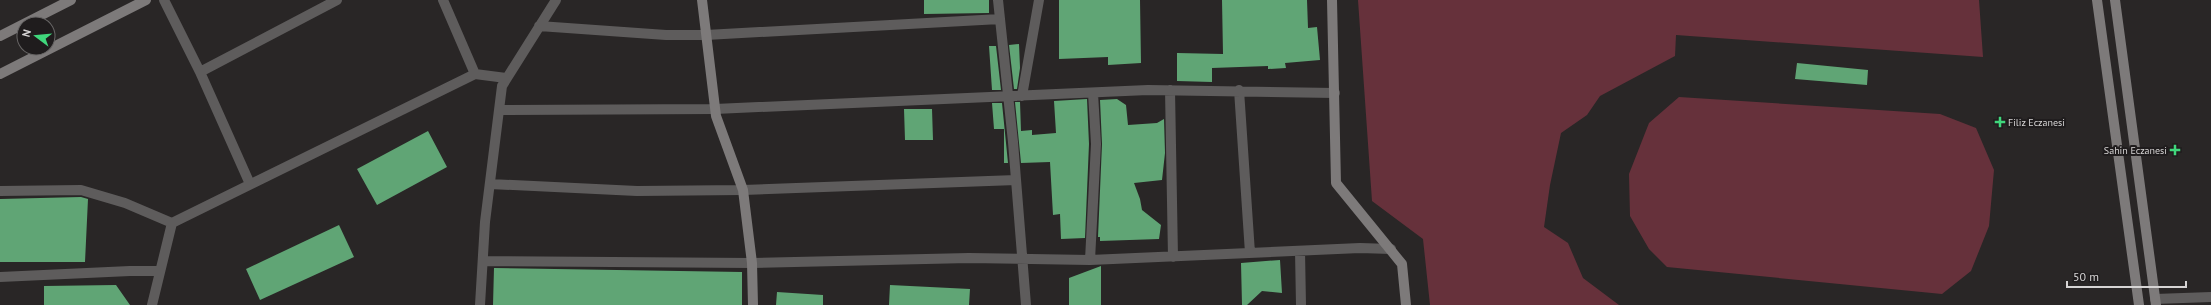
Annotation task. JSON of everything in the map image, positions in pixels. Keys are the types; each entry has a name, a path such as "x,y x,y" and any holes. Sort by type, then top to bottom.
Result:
{"street":[{"path":"0,36 71,0"},
{"path":"0,74 146,0"},
{"path":"164,0 200,72 250,184"},
{"path":"200,72 337,0"},
{"path":"443,0 475,74"},
{"path":"480,305 490,184 502,86 556,0"},
{"path":"702,0 715,109 743,190 752,263 753,305"},
{"path":"998,0 1016,180 1026,305"},
{"path":"1022,96 1039,0"},
{"path":"1332,0 1336,183 1391,248 1402,264 1406,305"},
{"path":"2097,0 2139,305"},
{"path":"2115,0 2155,302 2211,297"},
{"path":"539,26 666,35 706,35 1000,19"},
{"path":"152,305 172,223 475,74 506,78"},
{"path":"499,110 715,109 1170,90 1239,90 1335,93"},
{"path":"1170,90 1173,256"},
{"path":"1239,90 1250,253"},
{"path":"1090,260 1096,144 1093,93"},
{"path":"490,184 637,191 743,190 1016,180"},
{"path":"0,191 81,190 125,203 172,223"},
{"path":"483,260 752,263 1022,258 1090,260 1391,248"},
{"path":"1300,251 1301,305"},
{"path":"0,277 160,271"}],"shaded area":[{"path":"1358,0 1979,0 1983,57 1676,35 1675,56 1600,96 1587,115 1561,133 1550,185 1544,227 1568,243 1583,278 1619,305 1430,305 1423,239 1372,201"},
{"path":"1679,97 1940,114 1976,128 1994,170 1989,226 1971,271 1942,294 1667,267 1649,249 1630,216 1629,174 1649,123"}],"building":[{"path":"924,0 989,0 989,13 924,14"},
{"path":"1059,0 1140,0 1141,63 1108,65 1108,57 1059,59"},
{"path":"1222,0 1307,0 1308,28 1317,27 1320,60 1285,63 1286,68 1268,69 1268,66 1212,68 1212,82 1177,81 1177,53 1223,54"},
{"path":"1019,44 1020,68 1017,89 1014,89 1009,45"},
{"path":"989,46 996,46 1001,90 992,90"},
{"path":"1797,63 1868,70 1867,85 1795,79"},
{"path":"1087,99 1089,144 1085,238 1061,239 1060,214 1053,215 1050,162 1021,163 1015,102 1020,102 1021,131 1032,130 1032,135 1056,133 1054,101"},
{"path":"1117,99 1126,105 1128,125 1157,123 1164,119 1165,153 1162,180 1134,183 1140,199 1142,210 1161,225 1159,239 1100,241 1100,237 1098,237 1102,144 1100,100"},
{"path":"992,103 1002,103 1008,163 1004,163 1004,129 994,129"},
{"path":"904,109 932,109 933,140 905,140"},
{"path":"428,131 447,167 377,205 357,169"},
{"path":"81,197 88,199 85,262 0,262 0,199"},
{"path":"339,225 354,257 260,300 246,269"},
{"path":"1280,260 1282,293 1262,291 1247,305 1242,305 1241,263"},
{"path":"1101,266 1101,305 1069,305 1069,278"},
{"path":"494,268 742,272 742,305 493,305"},
{"path":"116,285 130,305 44,305 44,286"},
{"path":"890,285 970,289 969,305 889,305"},
{"path":"777,292 823,295 823,305 776,305"}],"place":[{"name":"Filiz Eczanesi","path":"2000,122"},
{"name":"Sahin Eczanesi","path":"2175,150"}]}
